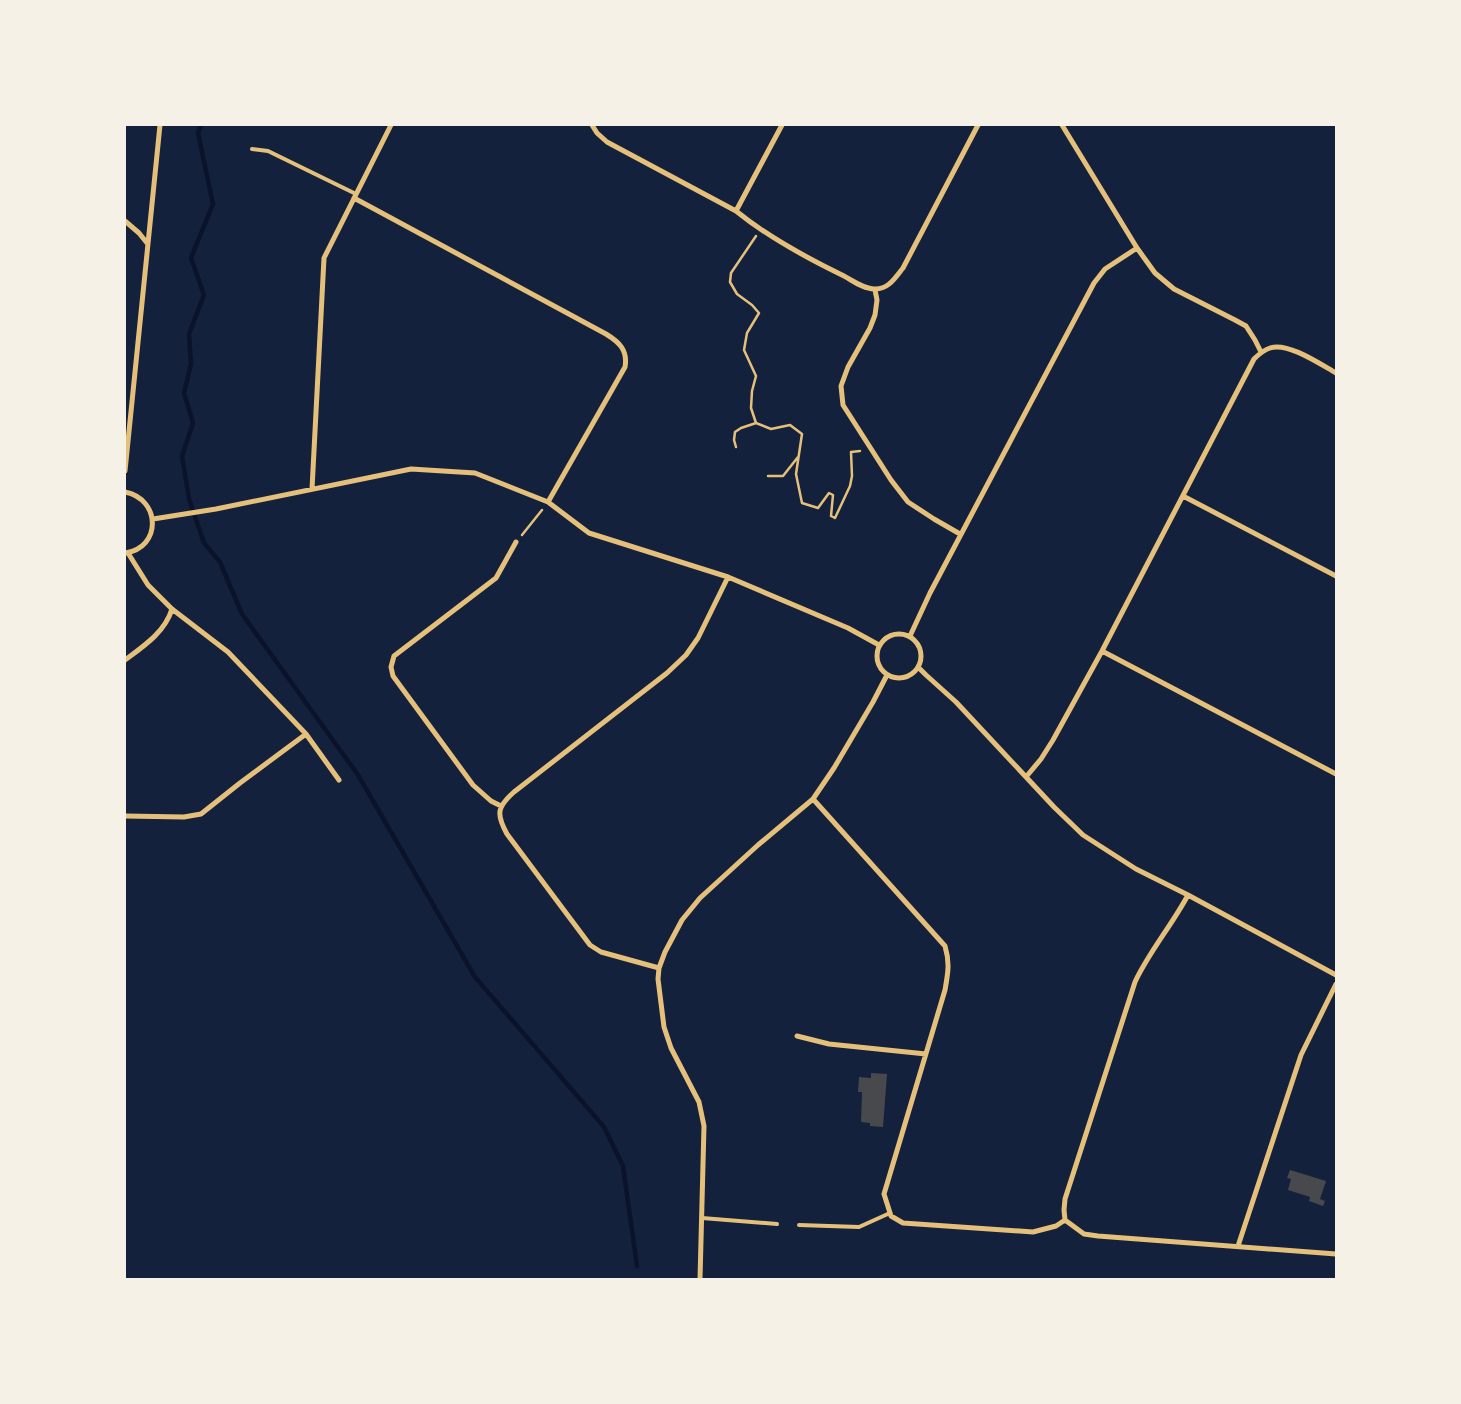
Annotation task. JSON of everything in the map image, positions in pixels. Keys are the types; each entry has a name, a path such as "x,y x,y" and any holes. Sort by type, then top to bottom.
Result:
{"street":[{"path":"125,471 160,125"},
{"path":"312,489 324,258 391,125"},
{"path":"592,125 597,133 608,142 736,212 754,226 828,268 864,287 875,290 890,286 903,268 978,125"},
{"path":"736,212 782,125"},
{"path":"1062,125 1137,248 1155,273 1174,289 1246,326 1256,340 1261,352"},
{"path":"355,196 606,334 616,340 622,348 627,358 625,366 548,502"},
{"path":"125,222 139,233 147,243"},
{"path":"910,636 960,534 1094,283 1105,269 1137,248"},
{"path":"875,290 877,300 875,315 870,328 848,367 842,386 843,405 891,480 908,502 960,534"},
{"path":"1026,777 1041,759 1053,740 1102,651 1249,366 1261,352 1271,347 1283,347 1336,373"},
{"path":"152,519 216,509 411,469 475,473 548,502 589,533 728,577 848,628 879,645"},
{"path":"125,492 139,497 150,510 152,519 151,534 147,541 136,550 127,553 148,585 172,608 228,652 306,734 339,780"},
{"path":"1183,496 1336,576"},
{"path":"501,806 491,801 473,785 393,676 391,667 394,656 496,578 516,542"},
{"path":"659,968 601,952 590,945 507,834 501,822 501,806 514,792 667,673 686,655 698,638 728,577"},
{"path":"125,660 144,647 156,635 171,614 172,608"},
{"path":"896,633 910,636 916,641 921,653 918,667 909,676 902,678 887,675 879,666 877,659 879,645 889,635 896,633"},
{"path":"1102,651 1336,774"},
{"path":"918,667 956,702 1054,807 1084,835 1136,869 1336,975"},
{"path":"700,1279 704,1126 699,1102 671,1048 664,1027 658,979 659,968 682,920 700,898 758,845 813,799 834,768 887,675"},
{"path":"125,816 184,817 201,814 306,734"},
{"path":"813,799 945,946 948,959 948,974 884,1194 891,1216 903,1223 1033,1232 1056,1226 1065,1220"},
{"path":"1188,895 1177,916 1140,971 1135,982 1065,1199 1065,1220 1084,1234 1098,1236 1336,1254"},
{"path":"1238,1246 1301,1055 1336,984"},
{"path":"796,1036 829,1044 926,1054"}],"lane":[{"path":"252,149 268,150 355,196"},
{"path":"799,1225 859,1227 890,1213"},
{"path":"702,1218 777,1224"}],"path":[{"path":"750,245 731,273 730,282 737,294 759,313 747,333 744,350 756,376 752,391 751,408 756,423"},
{"path":"736,447 734,440 735,432 741,428 756,423 771,430 790,425 802,434 796,474 802,503 818,508 829,493 833,495 831,516 835,518 850,486 852,476 851,452 860,451"},
{"path":"768,476 783,476 799,456"},
{"path":"516,542 548,502"}],"building":[{"path":"871,1073 887,1074 883,1127 870,1126 870,1123 861,1122 862,1092 858,1092 859,1077 871,1078"},
{"path":"1290,1170 1326,1181 1320,1199 1325,1201 1323,1206 1309,1201 1310,1197 1288,1190 1291,1179 1287,1178"}],"waterway":[{"path":"201,125 198,133 213,204 191,258 204,295 189,334 191,364 184,393 193,423 182,456 189,499 204,543 220,562 242,614 358,775 475,977 604,1127 623,1166 637,1266"}]}
